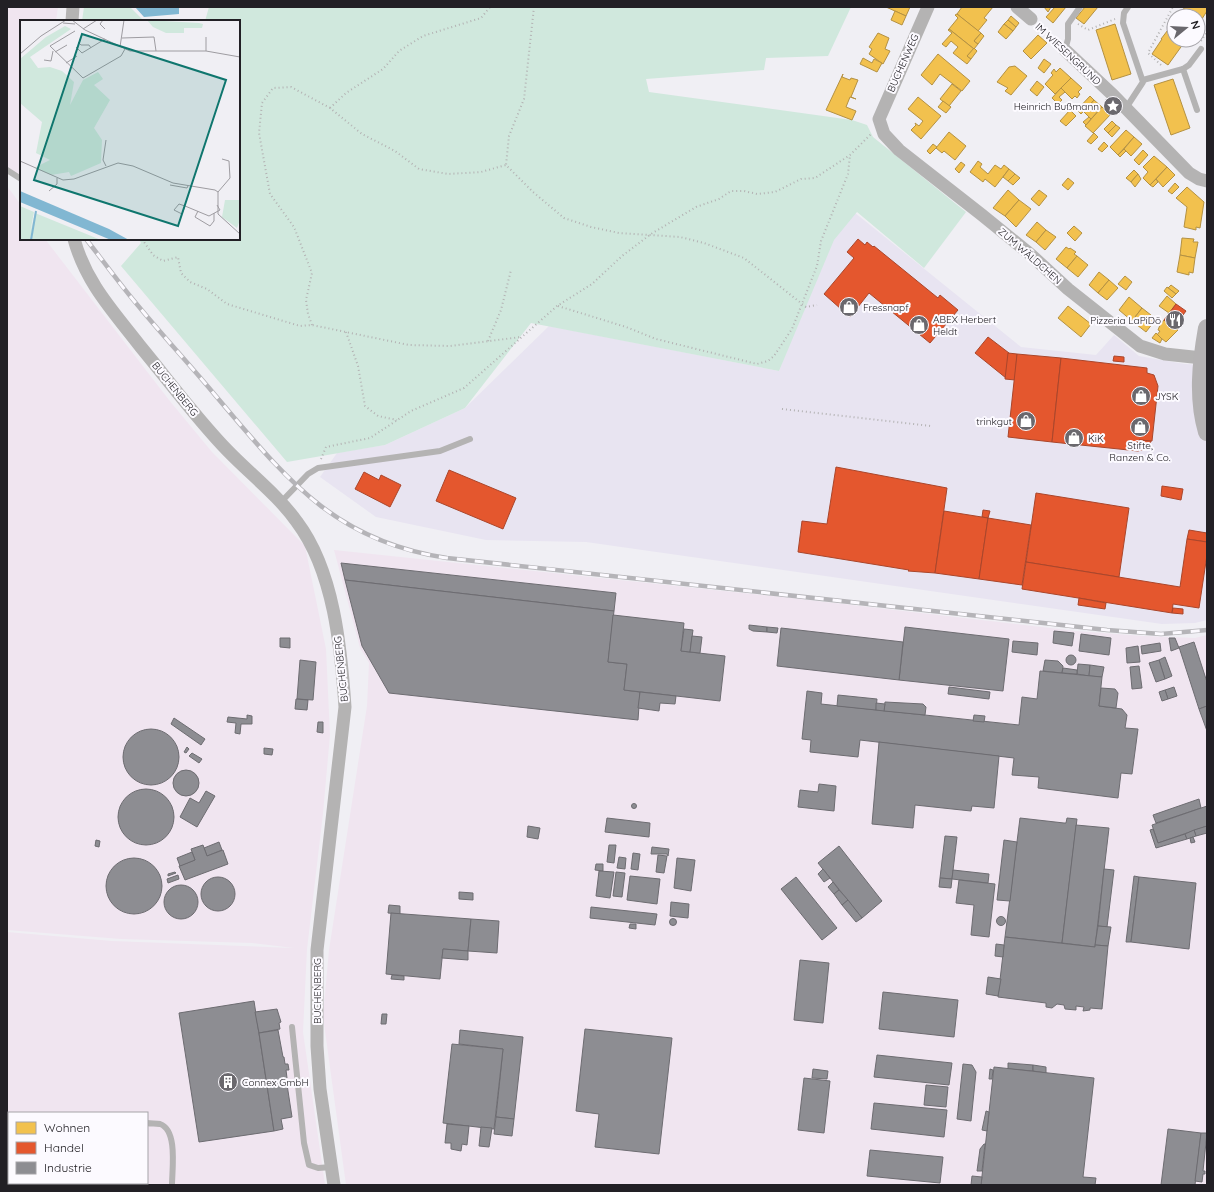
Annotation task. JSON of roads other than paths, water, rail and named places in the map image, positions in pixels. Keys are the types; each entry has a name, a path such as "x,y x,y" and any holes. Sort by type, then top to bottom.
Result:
{"street":[{"path":"72,20 73,7"},
{"name":"BUCHENWEG","path":"881,123 892,86 928,7"},
{"name":"IM WIESENGRUND","path":"1017,7 1031,19"},
{"name":"IM WIESENGRUND","path":"1065,50 1126,108 1189,173 1199,179 1207,181"},
{"name":"ZUM WÄLDCHEN","path":"881,123 884,134 899,150 958,195 1030,254 1068,289 1140,346 1166,354 1202,358"},
{"name":"BUCHENBERG","path":"74,240 87,275 103,298 203,424 281,502 298,522 313,549 327,585 342,666 345,707 317,950 317,1046 320,1090 334,1185"},
{"path":"1207,328 1202,358 1201,400 1207,432"}],"lane":[{"path":"1065,50 1070,20 1080,7"},
{"path":"1126,108 1142,84 1143,80 1123,24 1123,17 1128,7"},
{"path":"1143,80 1183,69 1189,65 1199,48"},
{"path":"1183,69 1196,110"},
{"path":"7,170 20,178"},
{"path":"281,502 308,474 318,468 440,451 470,439"},
{"path":"292,1027 304,1143 309,1165 318,1168 332,1167"},
{"path":"148,1123 161,1124 169,1131 172,1141 172,1185"}],"water":[{"path":"135,7 179,7 179,14 144,17"}],"railway":[{"path":"87,240 149,319 265,453 289,478 314,501 342,521 372,537 407,549 447,558 1107,630 1161,634 1207,630"}],"place":[{"name":"Heinrich Bußmann","path":"1113,106"},
{"name":"Fressnapf","path":"849,307"},
{"name":"Pizzeria LaPiDö","path":"1175,320"},
{"name":"ABEX Herbert Heldt","path":"919,325"},
{"name":"JYSK","path":"1141,396"},
{"name":"trinkgut","path":"1026,421"},
{"name":"Stifte, Ranzen & Co.","path":"1140,427"},
{"name":"KiK","path":"1074,438"},
{"name":"Connex GmbH","path":"228,1082"}]}
